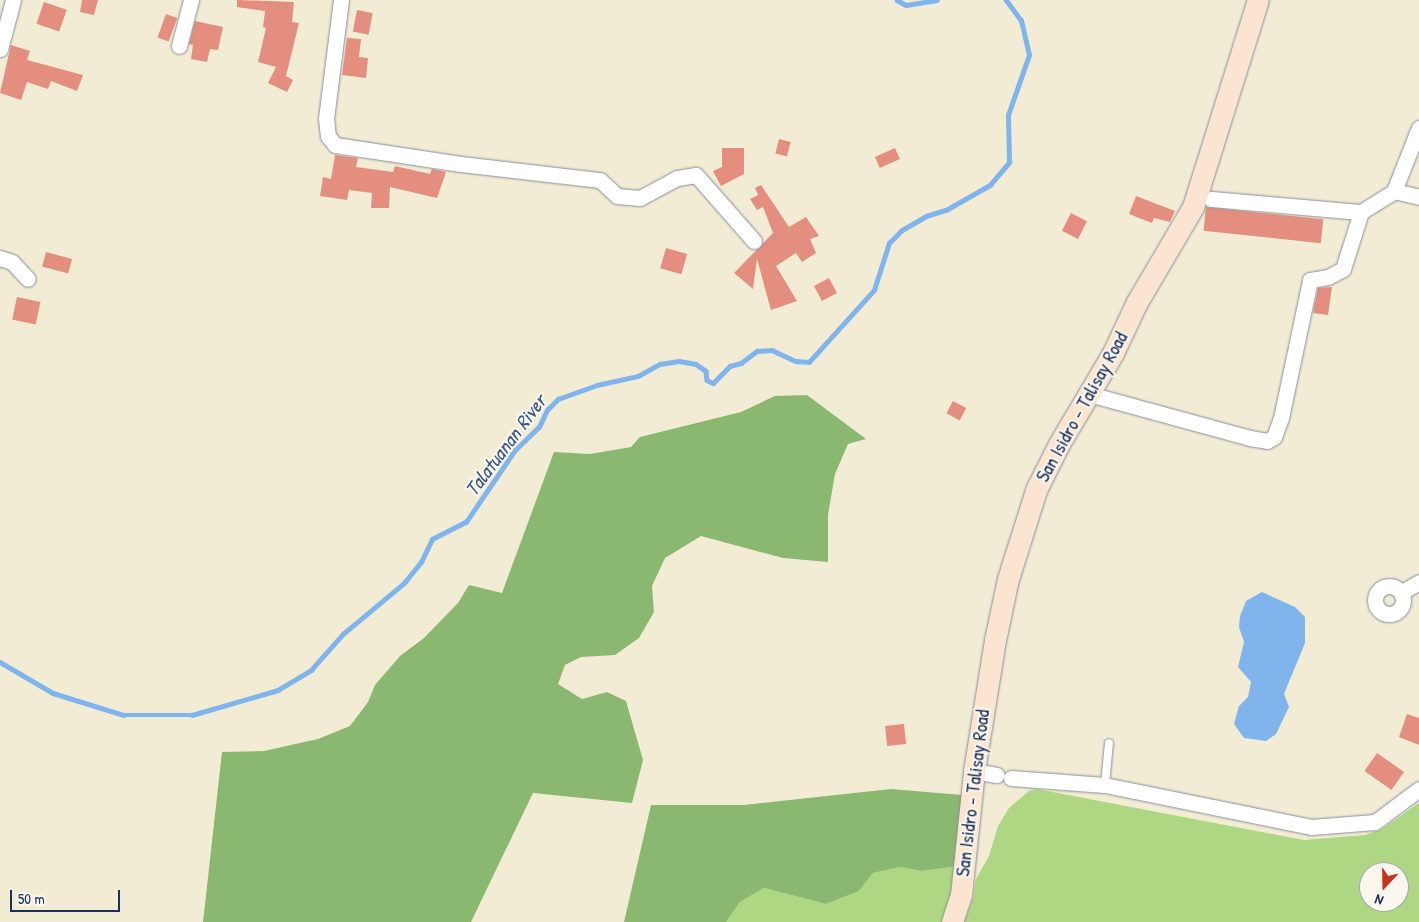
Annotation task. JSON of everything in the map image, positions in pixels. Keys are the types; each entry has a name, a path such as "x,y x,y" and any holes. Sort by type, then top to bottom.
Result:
{"street":[{"path":"0,49 13,0"},
{"path":"179,46 191,0"},
{"path":"341,0 326,118 328,136 335,145 460,164 600,180 616,196 640,198 677,178 696,175 754,241"},
{"name":"San Isidro - Talisay Road","path":"952,922 961,895 974,771 986,686 1008,579 1041,479 1090,394 1141,294 1193,207 1258,0"},
{"path":"1211,199 1361,212 1394,192 1419,128"},
{"path":"1394,192 1419,197"},
{"path":"1090,394 1245,437 1271,439 1281,418 1310,280 1328,277 1342,268 1361,212"},
{"path":"0,258 12,262 28,280"},
{"path":"1402,592 1419,582"},
{"path":"974,771 1004,776 1105,786 1311,827 1375,822 1419,789"}],"lane":[{"path":"1105,786 1109,743"}],"green space":[{"path":"807,395 866,439 848,444 835,474 828,515 828,562 783,558 701,536 665,558 652,586 654,612 639,638 615,655 581,657 565,665 558,684 582,699 607,692 626,701 643,760 632,803 533,793 471,922 203,922 222,752 264,751 318,739 350,726 368,702 375,685 400,656 424,638 458,603 469,585 502,593 554,452 590,454 631,447 640,437 741,412 775,396"},
{"path":"891,789 962,795 958,866 922,871 900,867 873,873 859,891 826,904 764,888 740,902 726,922 624,922 651,805 744,805"},
{"path":"1037,789 1304,840 1365,835 1382,829 1419,803 1419,922 964,922 973,898 976,879 989,856 998,826 1009,808 1029,791"},
{"path":"958,866 946,922 726,922 740,902 764,888 826,904 859,891 873,873 900,867 922,871"}],"water":[{"path":"1262,592 1295,607 1305,617 1305,643 1284,694 1289,707 1276,734 1266,741 1244,738 1234,724 1239,706 1248,697 1251,682 1238,667 1244,642 1239,627 1240,616 1246,601"}],"building":[{"path":"82,0 98,0 94,15 80,12"},
{"path":"237,0 294,2 292,22 299,23 286,76 293,80 287,92 268,83 276,67 258,62 266,28 263,27 265,11 237,7"},
{"path":"44,2 67,10 59,32 37,24"},
{"path":"357,10 373,13 369,35 353,32"},
{"path":"166,14 177,18 169,42 157,37"},
{"path":"195,21 223,27 218,50 210,49 207,62 191,59 193,45 189,44"},
{"path":"347,38 361,39 359,57 368,58 366,78 342,75"},
{"path":"11,45 30,51 27,60 83,75 77,91 51,81 48,89 27,82 21,100 0,93"},
{"path":"779,139 791,142 787,156 775,154"},
{"path":"722,148 744,148 744,174 721,186 713,171 722,167"},
{"path":"895,148 900,159 880,168 875,157"},
{"path":"335,155 358,158 356,167 393,172 395,166 430,174 432,169 446,172 437,198 390,187 389,208 371,208 372,193 349,190 347,200 320,196 323,177 331,179"},
{"path":"761,185 789,227 806,217 819,236 810,239 816,253 802,262 796,253 776,266 797,301 771,310 757,259 753,289 734,273 773,233 763,207 757,210 750,199 758,195 755,188"},
{"path":"1136,196 1175,211 1170,222 1154,218 1152,223 1129,214"},
{"path":"1206,207 1323,219 1321,243 1203,231"},
{"path":"1071,213 1087,221 1078,239 1062,231"},
{"path":"666,248 687,254 681,274 660,268"},
{"path":"46,252 72,259 68,273 42,266"},
{"path":"829,278 837,293 822,301 814,286"},
{"path":"1332,287 1328,315 1313,313 1318,288"},
{"path":"17,297 40,302 36,324 12,319"},
{"path":"953,401 966,408 960,420 946,413"},
{"path":"1407,714 1419,718 1419,745 1399,737"},
{"path":"904,724 906,744 887,746 885,726"},
{"path":"1377,753 1404,772 1391,790 1364,771"}],"waterway":[{"name":"Talatuanan River","path":"897,0 906,5 937,0"},
{"name":"Talatuanan River","path":"0,662 53,693 124,715 192,715 278,690 311,670 343,634 404,583 421,562 432,539 466,522 515,450 539,427 547,410 558,399 597,385 638,376 660,364 679,361 696,364 706,371 707,380 713,383 730,366 741,363 757,351 772,350 796,361 809,362 874,290 889,243 902,230 926,216 946,210 990,185 1009,162 1008,115 1029,55 1021,21 1006,0"}]}
